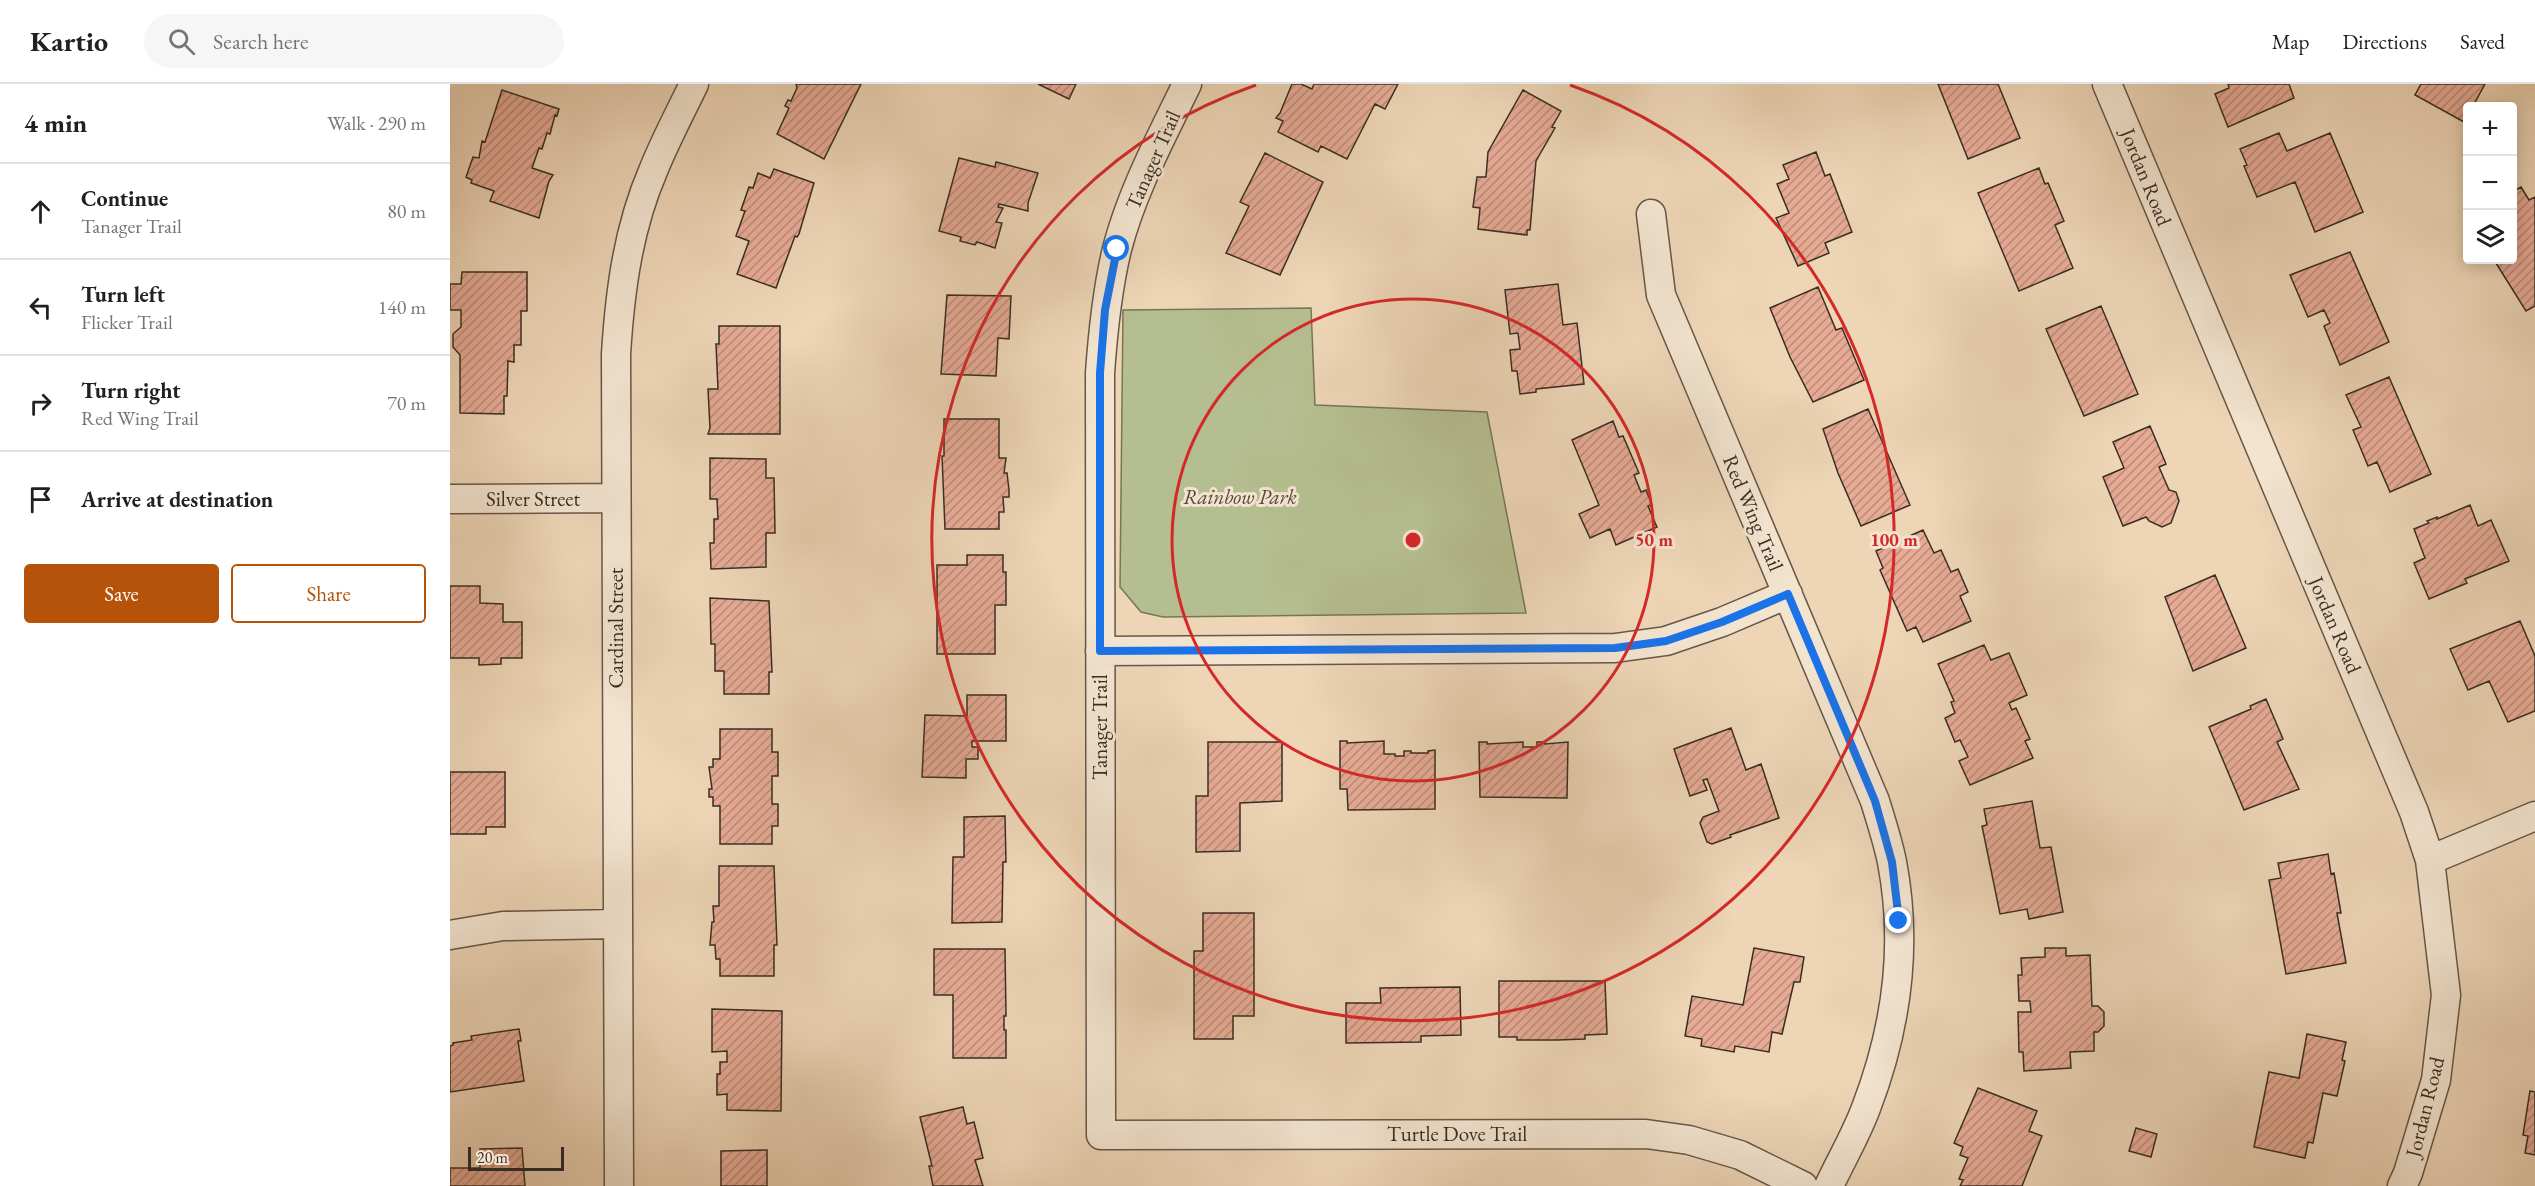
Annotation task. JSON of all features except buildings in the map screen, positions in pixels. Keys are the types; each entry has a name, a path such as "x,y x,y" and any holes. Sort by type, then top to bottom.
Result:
{"street":[{"name":"Cardinal Street","path":"619,1186 616,354 620,291 633,230 652,171 694,84"},
{"name":"Tanager Trail","path":"1101,1135 1100,373 1105,310 1117,249 1140,181 1187,84"},
{"name":"Jordan Road","path":"2107,84 2414,812 2430,860 2446,995 2436,1080 2402,1186"},
{"name":"Red Wing Trail","path":"1651,214 1661,295 1875,801 1892,862 1899,921 1897,988 1885,1054 1866,1111 1829,1186"},
{"name":"Silver Street","path":"450,499 616,498"},
{"path":"1100,651 1615,648 1666,641 1722,622 1788,594"},
{"path":"2430,860 2535,816"},
{"path":"450,935 503,926 617,924"},
{"name":"Turtle Dove Trail","path":"1101,1135 1646,1134 1689,1140 1740,1155 1803,1186"}],"green space":[{"name":"Rainbow Park","path":"1311,308 1315,405 1487,412 1526,613 1163,617 1141,612 1120,587 1123,310"}],"route":[{"path":"1117,249 1105,310 1100,373 1100,651 1615,648 1666,641 1722,622 1788,594 1875,801 1892,862 1899,921"}]}
